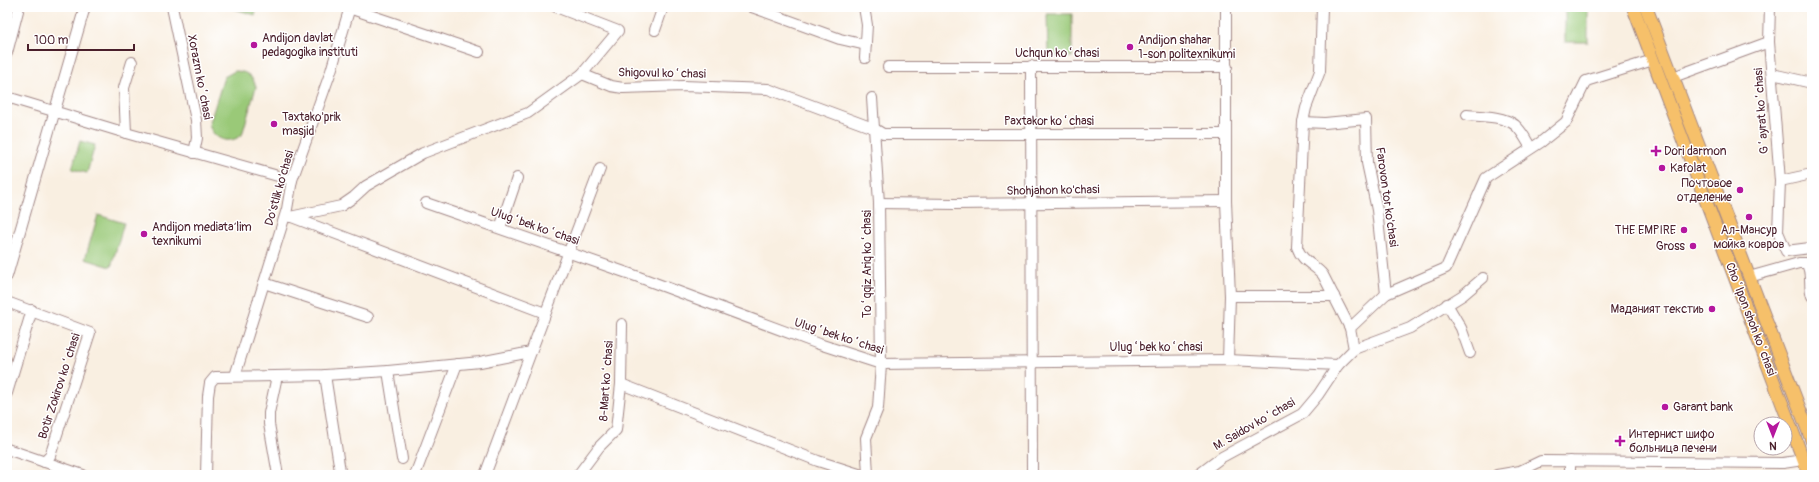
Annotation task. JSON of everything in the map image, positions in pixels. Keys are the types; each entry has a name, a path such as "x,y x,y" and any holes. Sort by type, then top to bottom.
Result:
{"main road":[{"name":"Choʻlpon shoh koʻchasi","path":"1633,7 1808,458 1809,475"},
{"name":"Choʻlpon shoh koʻchasi","path":"1646,7 1812,440"}],"street":[{"path":"7,53 20,7"},
{"name":"Xorazm koʻchasi","path":"172,7 196,120 197,138 194,152"},
{"path":"288,216 340,206 354,197 366,186 423,152 528,113 582,74 618,31 556,7"},
{"path":"655,30 663,7"},
{"path":"752,7 840,39 866,45"},
{"path":"864,7 867,25 865,58"},
{"path":"1226,7 1226,201 1230,296 1228,360"},
{"path":"1322,7 1320,71 1306,108 1303,122 1297,247 1300,256 1318,269 1323,275 1350,328 1354,349 1410,328 1463,295 1483,278"},
{"name":"Gʻayrat koʻchasi","path":"1770,7 1769,42 1780,181 1778,232 1786,251 1810,248"},
{"path":"349,8 479,52"},
{"name":"Do'stlik ko'chasi","path":"235,376 264,283 288,216 292,180 331,71 349,8"},
{"path":"7,276 84,10"},
{"path":"1673,77 1769,42"},
{"path":"1350,328 1386,294 1446,268 1486,178 1531,148 1566,122 1586,81 1653,60"},
{"path":"126,133 124,88 132,62"},
{"path":"1031,66 1032,475"},
{"name":"Uchqun koʻchasi","path":"888,67 1227,67"},
{"name":"Shigovul koʻchasi","path":"582,74 611,86 623,88 683,86 768,89 873,128"},
{"path":"1772,74 1812,83"},
{"path":"7,97 126,133 292,180"},
{"name":"Toʻqqiz Ariq koʻchasi","path":"868,475 866,438 878,408 880,364 879,203 872,98"},
{"path":"1467,115 1492,117 1514,124 1520,130 1531,148"},
{"name":"Farovon tor ko'chasi","path":"1303,122 1325,124 1366,119 1367,163 1377,210 1386,294"},
{"name":"Paxtakor koʻchasi","path":"873,128 884,134 1226,134"},
{"path":"485,475 600,169"},
{"path":"1780,181 1812,174"},
{"path":"500,228 517,178"},
{"name":"Shohjahon ko'chasi","path":"879,203 955,204 1226,201"},
{"name":"Ulugʻbek koʻchasi","path":"426,203 569,252 816,343 880,364 1228,360 1338,364"},
{"path":"288,216 545,313"},
{"path":"1749,277 1799,262 1806,263 1810,267 1810,287 1812,296"},
{"path":"264,283 368,317"},
{"path":"1230,296 1334,296"},
{"name":"Botir Zokirov koʻchasi","path":"7,302 32,310 90,333 50,456 44,462"},
{"path":"1447,304 1461,328 1470,353"},
{"path":"7,393 32,310"},
{"name":"8-Mart koʻchasi","path":"578,475 599,447 616,430 621,384 622,324"},
{"name":"M. Saidov koʻchasi","path":"1198,475 1222,457 1302,414 1318,395 1338,364 1354,349"},
{"path":"206,475 210,383 215,377 325,375 388,371 480,362 531,352"},
{"path":"415,475 457,364"},
{"path":"388,371 402,459"},
{"path":"325,375 340,471"},
{"path":"277,376 269,413 269,424 278,475"},
{"path":"621,384 818,461 862,475"},
{"path":"7,449 83,475"},
{"path":"1497,475 1520,471 1541,461 1783,462 1808,458"},
{"path":"847,470 859,466 867,461"},
{"path":"1570,461 1570,475"}],"green space":[{"path":"228,7 257,7 255,15"},
{"path":"1565,7 1588,7 1588,42 1565,42"},
{"path":"1047,14 1072,14 1072,57 1048,57"},
{"path":"235,71 246,73 251,77 256,87 242,135 232,140 227,140 214,134 209,125 224,77"},
{"path":"80,141 95,145 87,173 72,169"},
{"path":"98,215 124,223 111,267 85,259"}],"place":[{"name":"Andijon davlat pedagogika instituti","path":"254,45"},
{"name":"Andijon shahar 1-son politexnikumi","path":"1130,47"},
{"name":"Taxtako'prik masjid","path":"274,124"},
{"name":"Dori darmon","path":"1656,151"},
{"name":"Kafolat","path":"1662,168"},
{"name":"Почтовое отделение","path":"1740,190"},
{"name":"Ал-Мансур мойка ковров","path":"1749,217"},
{"name":"THE EMPIRE","path":"1684,230"},
{"name":"Andijon mediataʼlim texnikumi","path":"144,234"},
{"name":"Gross","path":"1693,246"},
{"name":"Маданият текстиь","path":"1712,309"},
{"name":"Garant bank","path":"1665,407"},
{"name":"Интернист шифо больница печени","path":"1620,441"}]}
